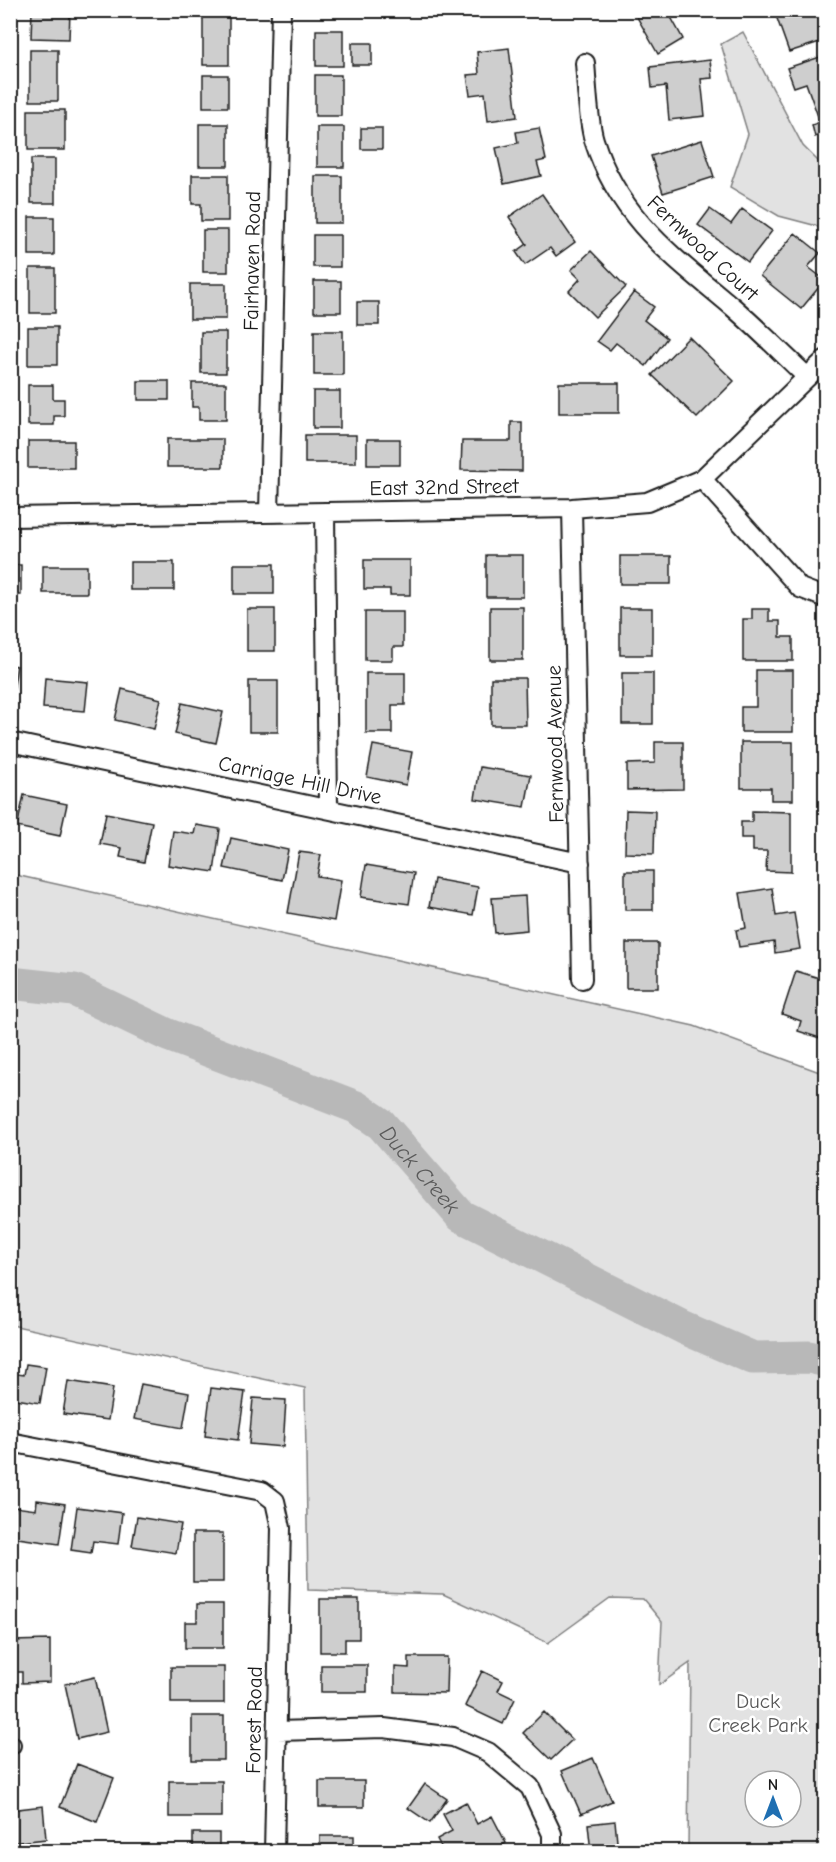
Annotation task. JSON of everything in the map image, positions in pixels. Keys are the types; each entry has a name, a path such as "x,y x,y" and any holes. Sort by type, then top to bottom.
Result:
{"street":[{"name":"Fairhaven Road","path":"269,513 281,10"},
{"name":"Fernwood Court","path":"585,63 593,137 608,176 629,211 662,247 751,323 807,377"},
{"name":"East 32nd Street","path":"10,517 572,508 647,502 702,479 825,358"},
{"path":"702,479 800,588 825,598"},
{"name":"Fernwood Avenue","path":"572,508 582,979"},
{"path":"325,512 328,808"},
{"name":"Carriage Hill Drive","path":"10,742 580,863"},
{"name":"Forest Road","path":"10,1442 262,1491 275,1501 280,1528 274,1851"},
{"path":"277,1731 384,1728 453,1737 488,1752 530,1787 552,1834 552,1851"}],"green space":[{"path":"743,32 803,146 825,168 825,238 817,226 779,216 730,187 748,134 721,44"},
{"name":"Duck Creek Park","path":"11,874 694,1026 825,1074 825,1851 688,1851 690,1663 659,1685 662,1622 643,1599 610,1598 548,1643 443,1594 308,1590 305,1388 11,1325"}],"building":[{"path":"32,10 70,11 69,39 31,38"},
{"path":"633,10 667,10 683,39 658,54"},
{"path":"774,10 824,10 826,40 789,52"},
{"path":"203,16 229,16 229,65 203,65"},
{"path":"316,30 343,30 343,66 316,66"},
{"path":"352,43 372,43 372,65 352,65"},
{"path":"509,48 517,117 488,121 485,93 470,95 467,75 479,74 477,52"},
{"path":"30,50 58,50 58,101 30,101"},
{"path":"826,55 826,133 815,137 812,125 820,122 806,83 794,87 787,68"},
{"path":"710,60 712,78 701,79 705,116 669,120 666,86 652,88 650,67"},
{"path":"203,75 228,75 228,107 203,107"},
{"path":"315,75 341,75 341,116 315,116"},
{"path":"28,110 65,110 65,150 28,150"},
{"path":"199,124 228,124 228,166 199,166"},
{"path":"317,127 344,127 344,167 317,167"},
{"path":"361,128 382,128 382,149 361,149"},
{"path":"539,128 546,160 537,162 541,176 504,184 496,148 518,143 516,132"},
{"path":"702,140 714,177 663,193 651,156"},
{"path":"31,159 55,159 55,203 31,203"},
{"path":"192,175 228,175 228,221 201,221 201,204 192,204"},
{"path":"315,176 342,176 342,223 315,223"},
{"path":"542,194 575,242 556,256 550,248 525,265 516,252 527,244 509,217"},
{"path":"710,209 731,224 742,209 772,231 748,262 698,225"},
{"path":"29,217 54,217 54,255 29,255"},
{"path":"203,230 228,230 228,272 203,272"},
{"path":"795,233 820,253 808,267 825,280 801,309 760,276"},
{"path":"313,235 340,235 340,267 313,267"},
{"path":"591,251 626,287 595,317 569,291 580,279 571,270"},
{"path":"30,268 55,268 55,313 30,313"},
{"path":"314,281 341,281 341,312 314,312"},
{"path":"190,284 226,284 226,319 190,319"},
{"path":"634,292 654,307 644,320 667,338 646,366 616,343 610,350 597,341"},
{"path":"357,302 379,302 379,325 357,325"},
{"path":"28,327 57,327 57,365 28,365"},
{"path":"314,331 343,331 343,375 314,375"},
{"path":"201,332 226,332 226,373 201,373"},
{"path":"689,337 734,381 697,418 652,375"},
{"path":"138,381 169,381 169,400 138,400"},
{"path":"192,383 226,383 226,420 199,420 199,407 192,407"},
{"path":"559,383 619,383 619,413 559,413"},
{"path":"28,385 53,385 53,399 64,399 64,416 54,416 54,425 28,425"},
{"path":"313,391 340,391 340,428 313,428"},
{"path":"511,422 522,422 522,471 461,470 462,441 511,441"},
{"path":"305,435 356,435 356,463 305,463"},
{"path":"167,439 223,439 223,467 167,467"},
{"path":"367,439 400,439 400,465 367,465"},
{"path":"28,441 74,441 74,468 28,468"},
{"path":"486,555 523,555 523,597 486,597"},
{"path":"620,556 671,556 671,584 620,584"},
{"path":"364,560 410,560 410,595 390,595 390,589 364,589"},
{"path":"130,562 174,562 174,590 130,590"},
{"path":"234,564 274,564 274,594 234,594"},
{"path":"10,565 21,565 21,595 10,595"},
{"path":"43,566 87,566 87,593 43,593"},
{"path":"490,607 523,607 523,660 490,660"},
{"path":"620,608 652,608 652,655 620,655"},
{"path":"247,609 275,609 275,651 247,651"},
{"path":"752,609 769,609 769,621 780,621 780,637 793,637 793,661 743,661 743,619 752,619"},
{"path":"365,612 403,612 403,647 393,647 393,660 365,660"},
{"path":"10,665 17,666 12,699 10,698"},
{"path":"756,670 793,670 793,732 741,732 741,707 756,707"},
{"path":"366,673 405,673 405,705 392,705 392,733 366,733"},
{"path":"622,673 653,673 653,724 622,724"},
{"path":"45,678 88,682 85,711 43,708"},
{"path":"491,678 525,678 526,725 491,725"},
{"path":"249,681 278,681 278,732 249,732"},
{"path":"122,689 161,699 154,729 115,720"},
{"path":"182,703 223,712 216,743 175,734"},
{"path":"655,742 683,742 683,789 627,790 627,764 655,763"},
{"path":"741,742 793,742 793,800 771,800 771,788 741,788"},
{"path":"373,745 412,752 406,785 367,777"},
{"path":"480,767 531,775 525,807 475,799"},
{"path":"24,795 67,804 60,836 17,827"},
{"path":"626,810 655,811 654,854 625,853"},
{"path":"752,811 791,812 791,872 766,871 767,851 753,851 753,838 741,838 741,822 752,822"},
{"path":"106,813 152,822 144,862 120,857 122,848 100,844"},
{"path":"196,825 220,829 214,872 168,865 173,831 194,834"},
{"path":"231,838 288,850 282,880 224,868"},
{"path":"299,852 321,855 317,876 341,880 334,921 288,913"},
{"path":"366,865 414,873 409,904 361,897"},
{"path":"625,871 653,871 653,910 625,910"},
{"path":"434,879 478,887 473,915 429,907"},
{"path":"772,888 776,916 794,913 800,949 775,953 774,942 739,947 736,930 746,928 740,893"},
{"path":"525,896 527,930 495,933 492,898"},
{"path":"626,943 658,943 658,988 626,988"},
{"path":"796,971 826,980 826,1040 798,1031 801,1021 782,1014"},
{"path":"26,1364 46,1367 40,1403 10,1398 10,1373 24,1375"},
{"path":"68,1381 113,1388 108,1420 63,1414"},
{"path":"141,1384 189,1393 183,1428 134,1419"},
{"path":"211,1388 245,1392 238,1440 205,1436"},
{"path":"253,1398 286,1400 283,1447 249,1444"},
{"path":"37,1500 65,1504 59,1544 11,1537 15,1507 36,1510"},
{"path":"77,1507 122,1513 118,1544 93,1541 91,1553 71,1550"},
{"path":"137,1517 181,1524 176,1553 132,1546"},
{"path":"193,1533 223,1533 223,1582 193,1582"},
{"path":"320,1599 359,1599 359,1639 345,1639 345,1652 320,1652"},
{"path":"197,1604 223,1604 223,1648 185,1648 185,1622 197,1622"},
{"path":"50,1640 50,1682 22,1683 22,1672 10,1672 12,1641"},
{"path":"409,1657 447,1657 446,1693 395,1692 395,1667 409,1668"},
{"path":"321,1665 367,1665 367,1692 321,1692"},
{"path":"171,1667 224,1667 224,1703 171,1703"},
{"path":"482,1671 503,1681 498,1691 515,1699 503,1724 465,1706"},
{"path":"95,1677 107,1732 77,1739 65,1684"},
{"path":"544,1712 572,1740 551,1760 523,1733"},
{"path":"192,1716 224,1716 224,1760 192,1760"},
{"path":"593,1758 612,1801 581,1814 562,1771"},
{"path":"77,1764 114,1778 97,1822 60,1807"},
{"path":"169,1781 222,1781 222,1817 169,1817"},
{"path":"319,1781 364,1781 364,1807 319,1807"},
{"path":"425,1784 447,1799 430,1823 408,1808"},
{"path":"466,1802 477,1824 492,1816 506,1843 490,1852 444,1852 437,1839 452,1831 443,1814"},
{"path":"43,1806 46,1839 10,1843 10,1810"},
{"path":"615,1821 618,1852 591,1852 588,1824"},
{"path":"193,1833 219,1833 219,1852 193,1852"},
{"path":"320,1836 354,1836 354,1852 320,1852"}],"waterway":[{"name":"Duck Creek","path":"10,983 74,990 168,1035 356,1107 381,1124 461,1216 684,1328 753,1358 809,1357 826,1361"}]}
